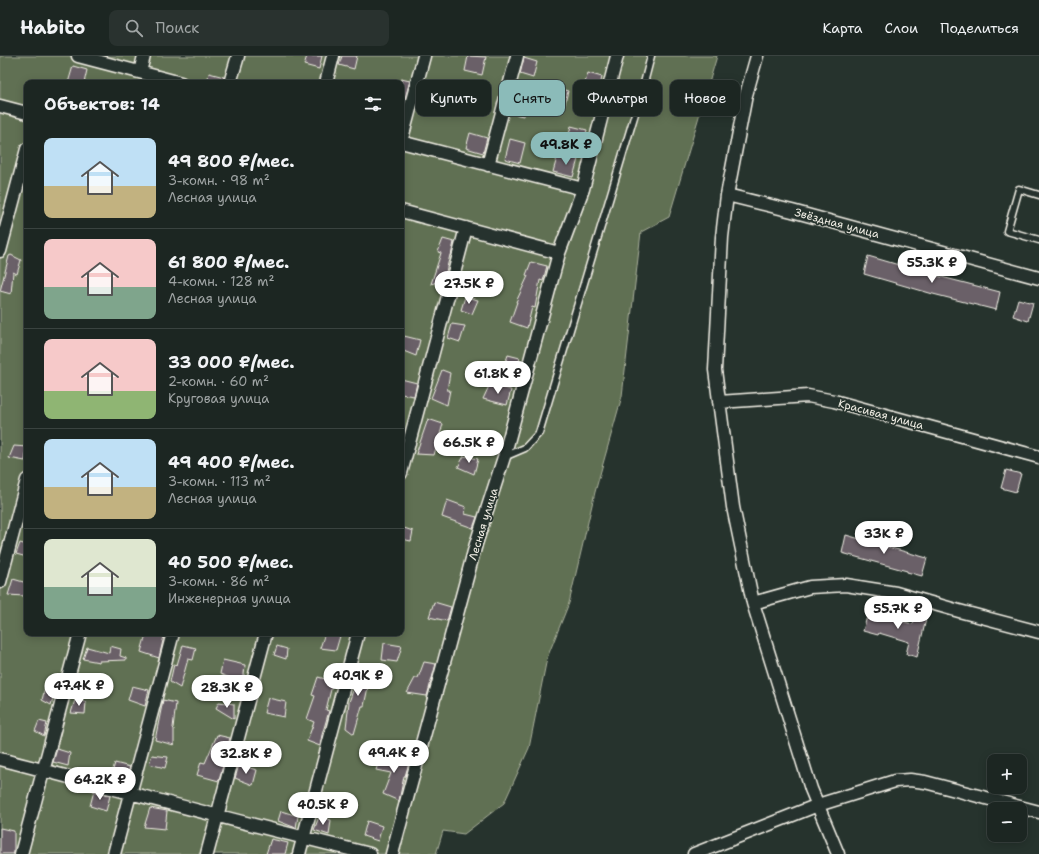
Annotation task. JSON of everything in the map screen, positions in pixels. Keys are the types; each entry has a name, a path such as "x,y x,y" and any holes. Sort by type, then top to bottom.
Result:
{"street":[{"path":"78,56 170,80"},
{"path":"140,72 144,56"},
{"path":"231,80 238,56"},
{"path":"327,80 333,56"},
{"path":"404,131 424,56"},
{"path":"488,165 517,56"},
{"name":"Лесная улица","path":"392,854 476,544 504,457 558,253 582,189 617,56"},
{"path":"757,56 746,95 727,195 722,237 715,370 733,507 753,603 811,789 838,854"},
{"path":"0,106 24,112"},
{"path":"404,143 582,189"},
{"path":"0,251 24,160"},
{"name":"Звёздная улица","path":"727,195 792,211 1039,278"},
{"path":"404,212 558,253"},
{"path":"404,462 466,228"},
{"name":"Красивая улица","path":"719,402 808,396 834,401 1039,457"},
{"path":"0,582 24,491"},
{"path":"753,603 810,587 846,585 896,593 1039,632"},
{"path":"21,854 79,636"},
{"path":"114,854 172,636"},
{"path":"207,854 265,636"},
{"path":"299,854 357,636"},
{"path":"0,759 370,854"},
{"path":"694,854 818,805 895,781 910,780 925,782 1039,812"}],"lane":[{"path":"504,457 525,448 539,433 651,56"},
{"path":"1039,195 1019,189 1007,231 1039,240"}],"green space":[{"path":"0,56 717,56 710,80 670,80 670,116 699,116 669,217 641,232 622,396 595,492 569,603 547,658 529,748 504,803 464,834 443,831 436,854 0,854"}],"building":[{"path":"307,56 322,56 319,69 304,65"},
{"path":"342,56 357,56 354,69 339,65"},
{"path":"468,56 486,57 482,75 465,71"},
{"path":"524,58 537,62 533,78 520,74"},
{"path":"73,66 87,70 85,80 69,80"},
{"path":"209,73 224,77 224,80 208,80"},
{"path":"588,73 602,77 601,80 586,80"},
{"path":"401,79 410,81 404,102 404,80"},
{"path":"565,90 568,91 565,104"},
{"path":"571,126 587,130 584,142 568,138"},
{"path":"470,133 487,138 483,153 466,148"},
{"path":"510,139 525,143 520,163 505,159"},
{"path":"558,154 578,159 573,177 553,172"},
{"path":"443,239 454,242 451,256 450,255 444,280 431,284 441,253 438,252"},
{"path":"11,255 21,260 17,274 13,272 11,294 0,291 9,256"},
{"path":"868,256 1000,292 996,310 864,274"},
{"path":"531,262 547,266 543,281 540,280 535,308 532,307 527,328 510,322 516,302 528,276 526,275"},
{"path":"465,297 478,300 472,314 461,310"},
{"path":"1018,299 1033,303 1028,321 1013,316"},
{"path":"452,324 465,326 460,342 448,338"},
{"path":"404,336 420,340 416,356 404,351"},
{"path":"508,355 520,358 516,373 503,369"},
{"path":"442,370 450,373 447,390 450,390 447,405 431,398"},
{"path":"404,380 417,383 414,396 404,394"},
{"path":"490,384 511,390 507,405 483,399"},
{"path":"428,419 443,424 434,455 416,454"},
{"path":"14,446 24,447 24,461 9,458"},
{"path":"464,456 478,459 474,474 458,467"},
{"path":"1006,470 1021,474 1016,492 1001,488"},
{"path":"447,500 466,507 465,514 477,517 473,528 442,517"},
{"path":"404,528 413,531 411,541 404,540"},
{"path":"846,535 927,558 922,576 842,553"},
{"path":"20,543 24,544 24,556 16,554"},
{"path":"13,579 24,582 24,596 8,595"},
{"path":"434,602 451,607 447,621 429,617"},
{"path":"868,613 913,624 915,616 926,619 917,657 906,654 909,642 879,633 878,635 863,631"},
{"path":"145,636 164,636 159,658 141,652"},
{"path":"324,636 340,636 336,650 320,648"},
{"path":"384,643 402,646 397,662 382,660"},
{"path":"183,645 196,648 193,660 188,659 180,688 170,682 174,664 177,665"},
{"path":"110,646 121,649 120,656 126,658 126,660 99,662 83,659 87,647 109,653"},
{"path":"277,646 287,649 286,659 274,655"},
{"path":"223,660 245,665 243,683 220,674"},
{"path":"424,662 436,664 427,696 407,693 415,678 418,678"},
{"path":"359,664 372,668 364,706 362,706 354,734 346,728 349,702 358,677 355,675"},
{"path":"318,677 333,681 326,710 329,711 320,746 307,741 314,722 307,719 315,696 312,695"},
{"path":"132,686 149,690 145,706 128,700"},
{"path":"45,688 55,691 51,705 42,700"},
{"path":"268,698 286,702 284,717 264,713"},
{"path":"75,700 86,702 85,714 71,713"},
{"path":"163,700 176,703 173,728 174,745 155,740"},
{"path":"219,702 234,704 234,719 216,708"},
{"path":"39,721 47,723 44,736 35,731"},
{"path":"217,735 230,738 219,781 197,775 201,762 205,763"},
{"path":"57,749 70,753 68,766 53,762"},
{"path":"382,752 410,760 404,776 399,801 383,794 391,773 376,770"},
{"path":"152,755 168,757 165,768 149,764"},
{"path":"115,763 130,767 125,780 112,773"},
{"path":"239,765 257,770 253,785 235,778"},
{"path":"94,791 110,796 106,811 90,806"},
{"path":"150,808 167,811 165,829 144,827"},
{"path":"281,811 298,816 296,828 278,821"},
{"path":"319,817 331,820 329,835 314,830"},
{"path":"367,821 382,826 378,841 363,836"},
{"path":"0,828 14,831 14,854 0,854"},
{"path":"271,839 288,843 285,854 266,854"}]}
